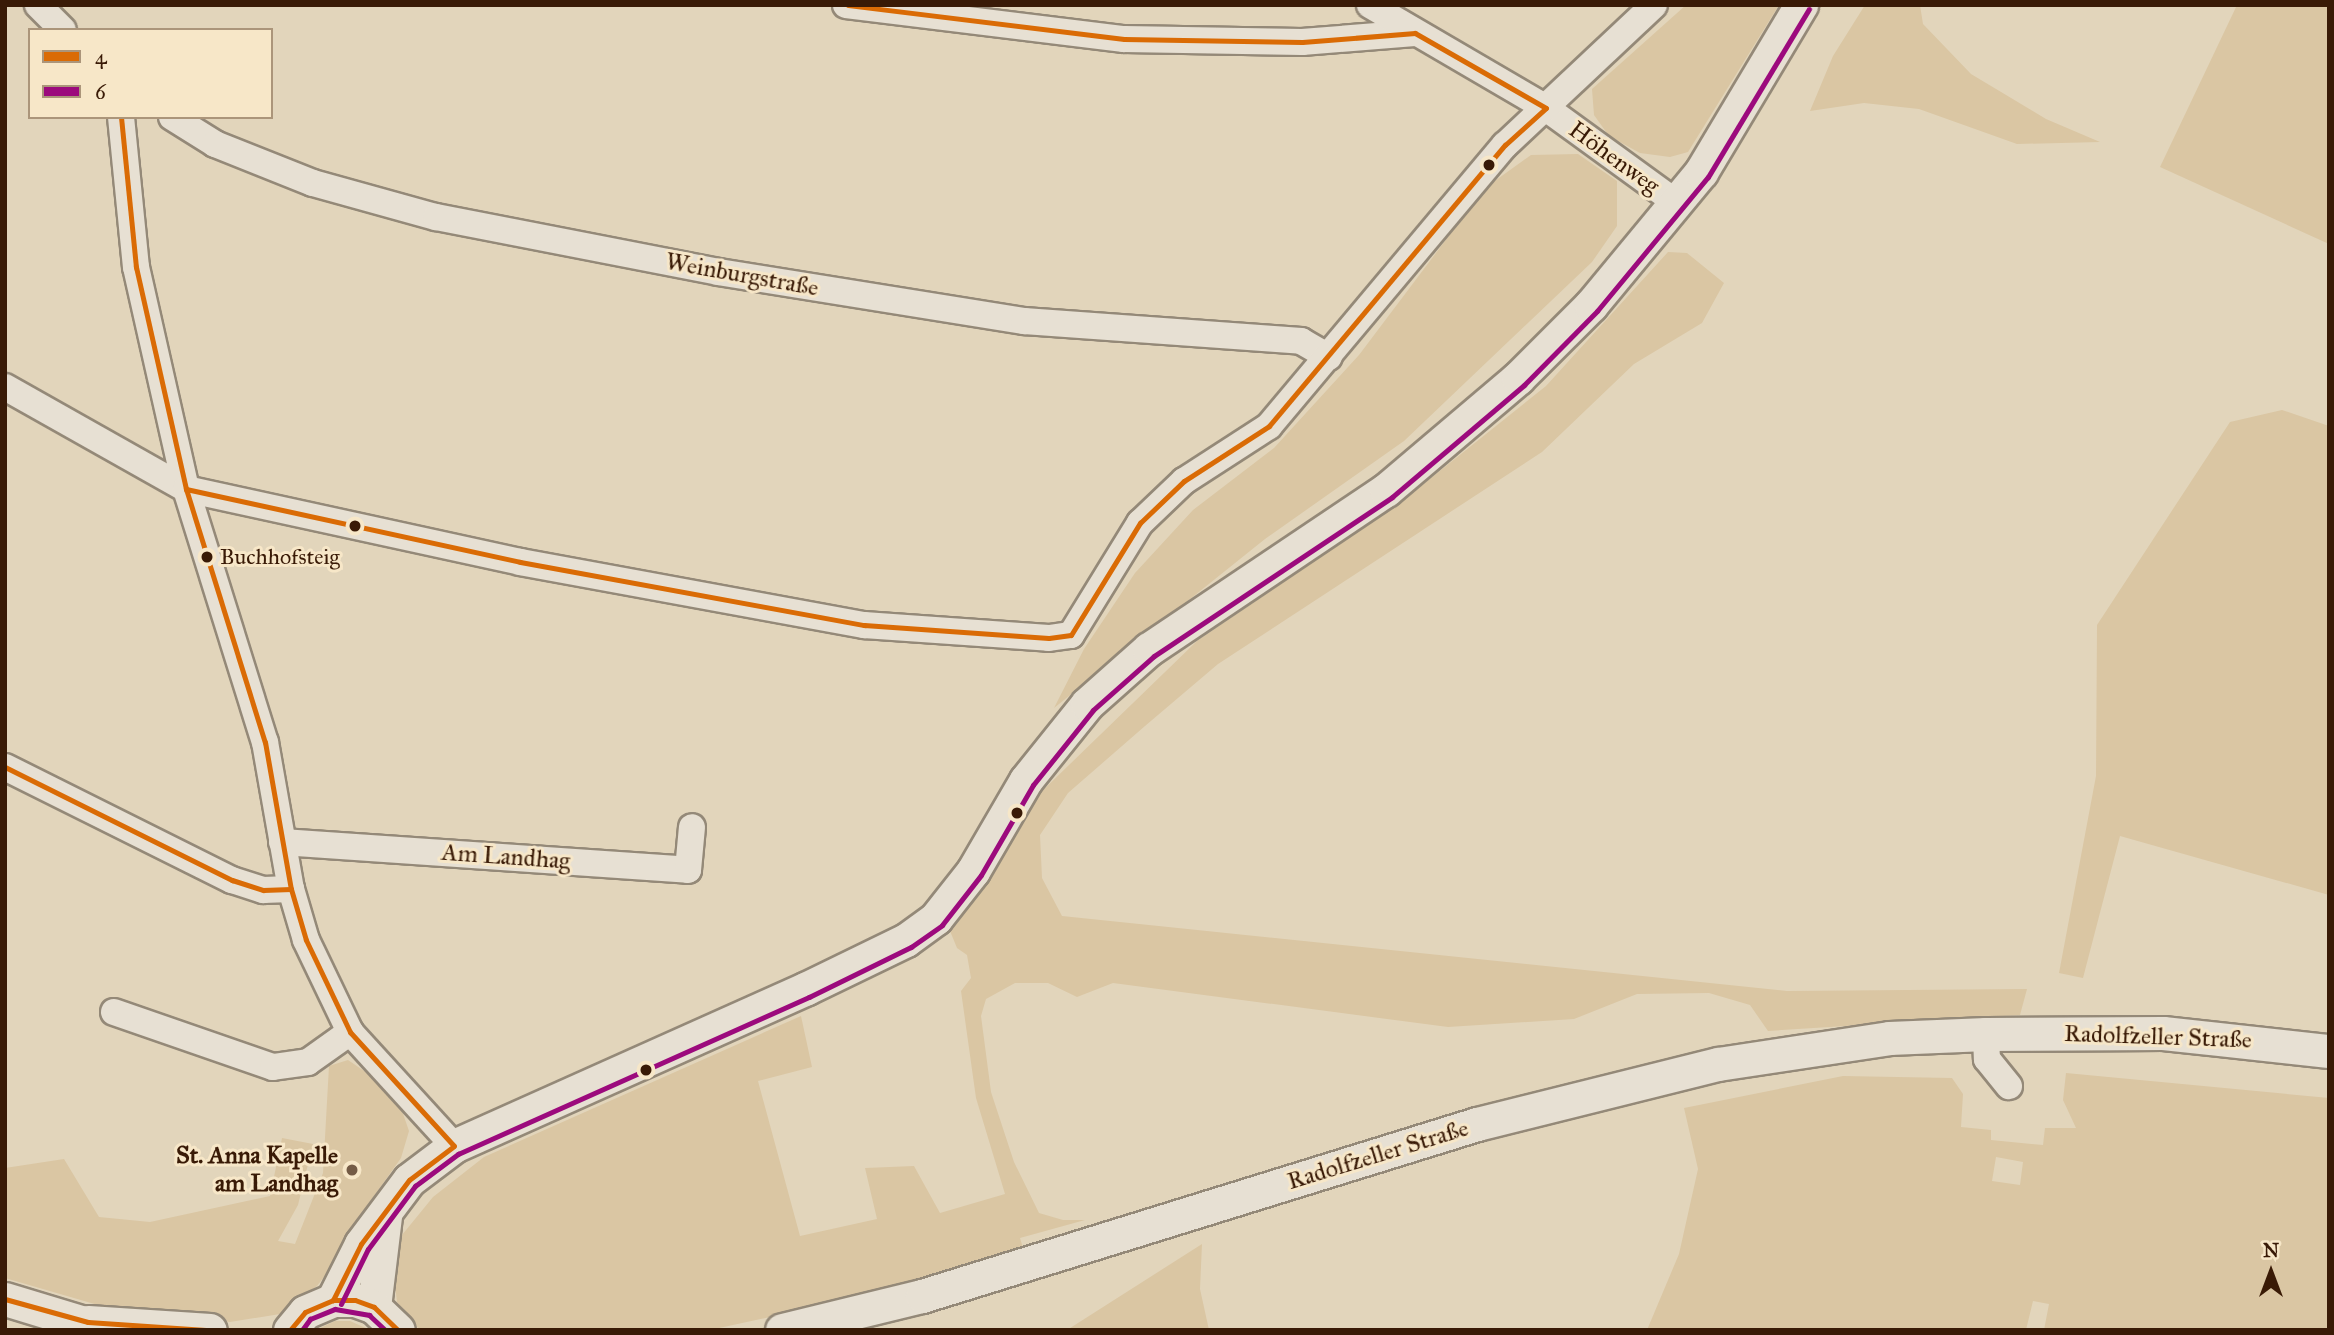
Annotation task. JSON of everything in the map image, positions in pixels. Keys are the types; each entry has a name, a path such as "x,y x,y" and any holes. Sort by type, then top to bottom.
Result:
{"street":[{"path":"38,5 61,28"},
{"path":"846,5 1124,39 1302,42 1415,33"},
{"name":"Höhenweg","path":"1370,5 1546,108 1678,204"},
{"path":"5,387 186,489 520,562 864,625 1049,638 1071,635 1140,523 1184,481 1269,426 1505,145 1654,5"},
{"path":"333,1300 361,1244 385,1216 409,1180 454,1146 816,984 906,940 936,918 972,871 1026,780 1087,704 1149,649 1385,490 1458,432 1591,305 1678,204 1723,138 1801,5"},
{"path":"121,119 136,267 186,489 265,742 291,890 306,940 333,1005 350,1032 454,1146"},
{"name":"Weinburgstraße","path":"175,119 215,144 313,183 436,217 718,272 1024,321 1301,341 1329,357"},
{"path":"5,767 232,880 262,890 291,890"},
{"name":"Am Landhag","path":"282,842 688,870 692,827"},
{"path":"114,1012 273,1067 308,1062 350,1032"},
{"name":"Radolfzeller Straße","path":"782,1330 922,1296 1477,1124 1617,1086 1810,1048 1889,1038 1986,1034 2163,1033 2329,1051"},
{"path":"1986,1034 1987,1059 2009,1086"},
{"path":"385,1216 386,1318"},
{"path":"5,1299 98,1326 210,1330"},
{"path":"290,1330 305,1312 333,1300 355,1300 386,1318"}],"shaded area":[{"path":"1686,5 1779,5 1688,152 1670,157 1640,153 1609,136 1594,115 1592,89"},
{"path":"1865,5 1920,5 1923,24 1971,74 2046,119 2100,142 2017,144 1919,109 1864,103 1810,111 1833,56"},
{"path":"2237,5 2329,5 2329,244 2160,167"},
{"path":"1578,154 1617,181 1617,226 1592,262 1404,441 1265,539 1054,708 1084,649 1135,573 1193,510 1274,448 1359,355 1485,188 1531,155"},
{"path":"1668,252 1687,253 1724,283 1702,323 1634,364 1542,452 1218,664 1068,793 1040,835 1042,878 1062,916 1787,991 2027,989 2020,1015 1768,1031 1750,1005 1709,993 1637,994 1574,1019 1448,1027 1113,983 1077,997 1048,983 1015,983 986,999 981,1016 991,1092 1014,1162 1039,1213 1063,1220 1085,1220 1020,1238 1023,1248 959,1269 844,1301 710,1330 422,1330 414,1325 397,1302 393,1267 402,1235 433,1197 484,1157 801,1016 812,1067 758,1081 800,1236 877,1219 865,1168 914,1166 940,1213 1005,1194 976,1098 961,991 971,978 967,955 957,948 950,931 1037,796 1197,641 1401,502 1546,386"},
{"path":"2282,410 2329,426 2329,895 2120,836 2083,978 2059,973 2096,776 2097,625 2230,422"},
{"path":"348,1060 373,1077 400,1105 409,1131 401,1158 352,1227 330,1269 317,1286 280,1314 230,1322 98,1305 5,1278 5,1168 64,1159 99,1217 150,1222 270,1196 282,1138 313,1144 298,1205 278,1241 295,1244 323,1173 329,1066"},
{"path":"2066,1073 2329,1098 2329,1330 2044,1330 2049,1304 2033,1301 2026,1330 1647,1330 1679,1254 1698,1169 1684,1108 1843,1076 1952,1078 1963,1094 1961,1127 1991,1130 1991,1140 2043,1145 2045,1128 2076,1128 2063,1100","holes":["1996,1157 2023,1162 2020,1185 1992,1181"]},
{"path":"1202,1244 1200,1289 1209,1330 1067,1330"},
{"path":"335,1321 350,1321 370,1330 316,1330"}],"transit line":[{"name":"4","path":"186,489 520,562 864,625 1049,638 1071,635 1140,523 1184,481 1269,426 1505,145 1546,108 1415,33 1302,42 1124,39 848,5"},
{"name":"6","path":"341,1304 368,1249 415,1186 458,1154 809,997 911,947 942,925 981,875 1033,785 1093,710 1154,656 1392,497 1524,385 1597,311 1708,177 1809,9"},
{"name":"4","path":"121,119 136,267 186,489 265,742 291,889 306,940 350,1032 454,1146 409,1180 361,1244 333,1300"},
{"name":"4","path":"5,767 232,880 263,890 291,889"},
{"name":"4","path":"5,1299 88,1322 206,1330"},
{"name":"4","path":"290,1330 305,1312 333,1300 355,1300 374,1307 398,1330"},
{"name":"6","path":"302,1330 310,1319 335,1309 369,1315 385,1330"}],"place":[{"name":"Buchhofsteig","path":"207,557"},
{"name":"St. Anna Kapelle am Landhag","path":"352,1170"}]}
